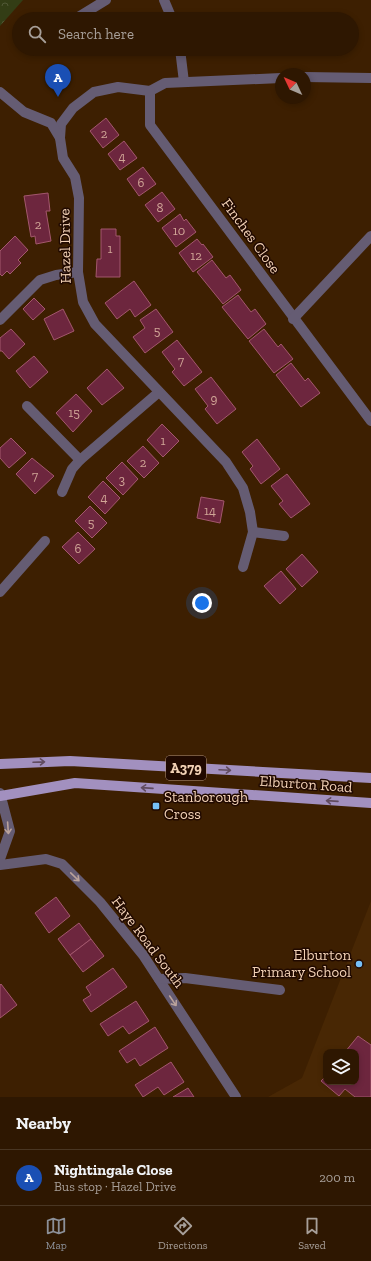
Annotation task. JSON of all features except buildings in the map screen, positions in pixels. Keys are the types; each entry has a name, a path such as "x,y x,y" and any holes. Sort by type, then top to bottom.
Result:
{"main road":[{"name":"Elburton Road","path":"0,764 70,761 371,778"},
{"name":"Elburton Road","path":"1,795 75,783 371,803"}],"street":[{"path":"86,12 106,0"},
{"path":"164,0 169,12"},
{"path":"181,56 184,82"},
{"path":"311,77 371,78"},
{"path":"150,91 165,83 275,78"},
{"name":"Hazel Drive","path":"150,91 118,87 94,92 73,108 62,124 60,138 63,158 75,176 79,198 78,272 83,302 95,324 231,469 243,488 253,532 243,567"},
{"name":"Finches Close","path":"150,91 150,125 293,319 371,421"},
{"path":"0,92 13,101 24,112 51,122 60,138"},
{"path":"293,319 371,236"},
{"path":"0,320 40,280 56,275 78,272"},
{"path":"62,492 72,469 80,460 159,392"},
{"path":"27,406 80,460"},
{"path":"253,532 284,536"},
{"path":"0,592 45,540"},
{"path":"0,859 10,831 1,795"},
{"name":"Haye Road South","path":"0,865 46,859 62,864 100,902 143,955 236,1097"},
{"path":"159,979 185,978 280,990"}],"shaded area":[{"name":"Elburton Primary School","path":"371,901 371,1097 268,1097 302,1078"}],"green space":[{"path":"0,0 23,0 12,12 0,26"}],"place":[{"name":"Nightingale Close","path":"58,97"},
{"name":"Stanborough Cross","path":"156,806"},
{"name":"Elburton Primary School","path":"359,964"}]}
